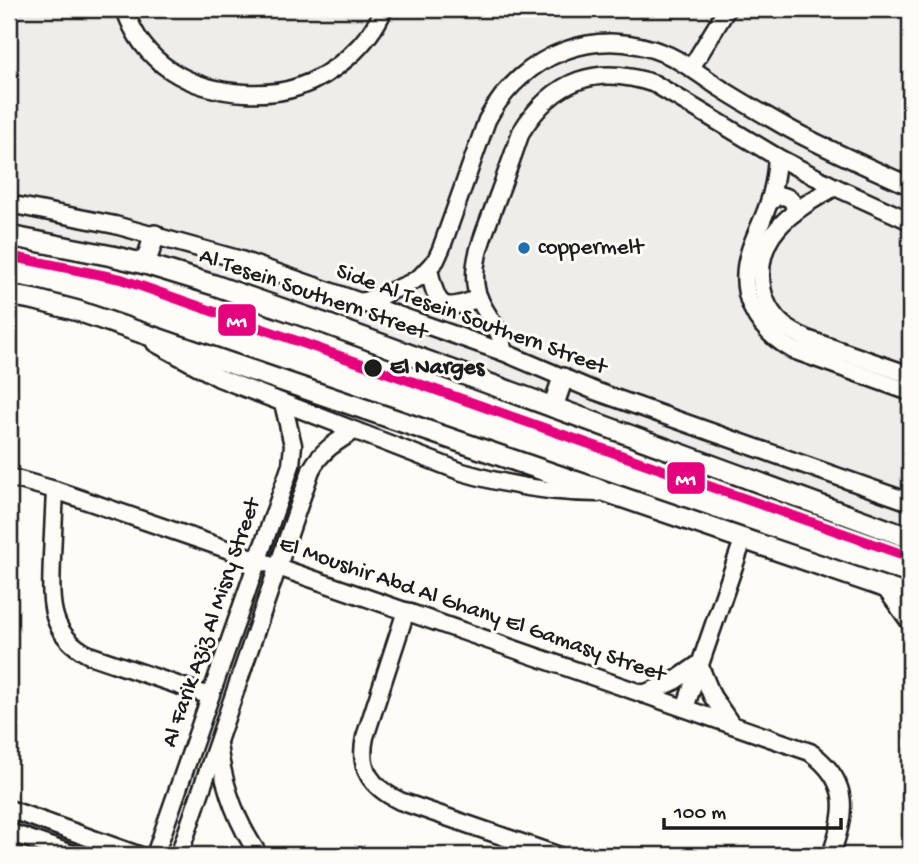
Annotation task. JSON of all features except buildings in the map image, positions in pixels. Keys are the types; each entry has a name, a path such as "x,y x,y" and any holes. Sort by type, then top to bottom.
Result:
{"main road":[{"path":"145,264 155,235"},
{"name":"Al Tesein Southern Street","path":"9,236 78,248 145,264 214,285 910,538"},
{"path":"9,295 78,311 910,596"},
{"path":"553,407 563,378"},
{"path":"887,588 910,621"}],"street":[{"path":"125,9 139,41 157,60 180,76 205,87 258,94 297,88 328,72 360,45 374,28 384,9"},
{"path":"691,68 727,9"},
{"path":"361,302 410,283 429,269 441,249 494,107 509,87 528,70 549,57 572,48 596,43 621,43 646,47 669,55 788,128 910,186"},
{"path":"503,352 500,333 476,288 475,274 481,242 521,132 545,101 578,81 617,75 636,77 655,84 777,157 910,221"},
{"path":"777,157 769,203 746,268 749,302 756,317 766,331 793,350 910,392"},
{"path":"835,187 785,220 771,237 761,267 768,305 778,320 807,340 910,374"},
{"path":"769,203 776,197 785,196 792,201 794,214"},
{"name":"Side Al Tesein Southern Street","path":"9,204 155,235 238,259 503,352 563,378 910,502"},
{"path":"429,269 435,293 446,305 455,306 479,298"},
{"path":"139,332 219,378 462,472 509,484 557,491 606,493"},
{"name":"Al Farik Aziz Al Misry Street","path":"155,855 291,465 292,435 283,403"},
{"name":"Al Farik Aziz Al Misry Street","path":"178,855 315,462 328,447 354,431"},
{"name":"El Moushir Abd Al Ghany El Gamasy Street","path":"9,477 55,490 278,566 810,752 825,765 839,788 843,812 831,855"},
{"path":"55,490 51,602 55,620 65,637 89,655 210,696"},
{"path":"685,708 743,540"},
{"path":"407,611 362,747 370,778 385,794 400,801 557,855"},
{"path":"643,694 673,682 699,664"},
{"path":"699,664 712,696 731,724"},
{"path":"218,740 229,796 259,855"},
{"path":"9,808 138,855"},
{"path":"11,839 75,855"}],"shaded area":[{"path":"9,9 910,9 910,530 102,248 9,223"}],"transit line":[{"name":"M1","path":"9,256 121,279 910,557"}],"place":[{"name":"coppermelt","path":"524,248"},
{"name":"El Narges","path":"373,368"}]}
